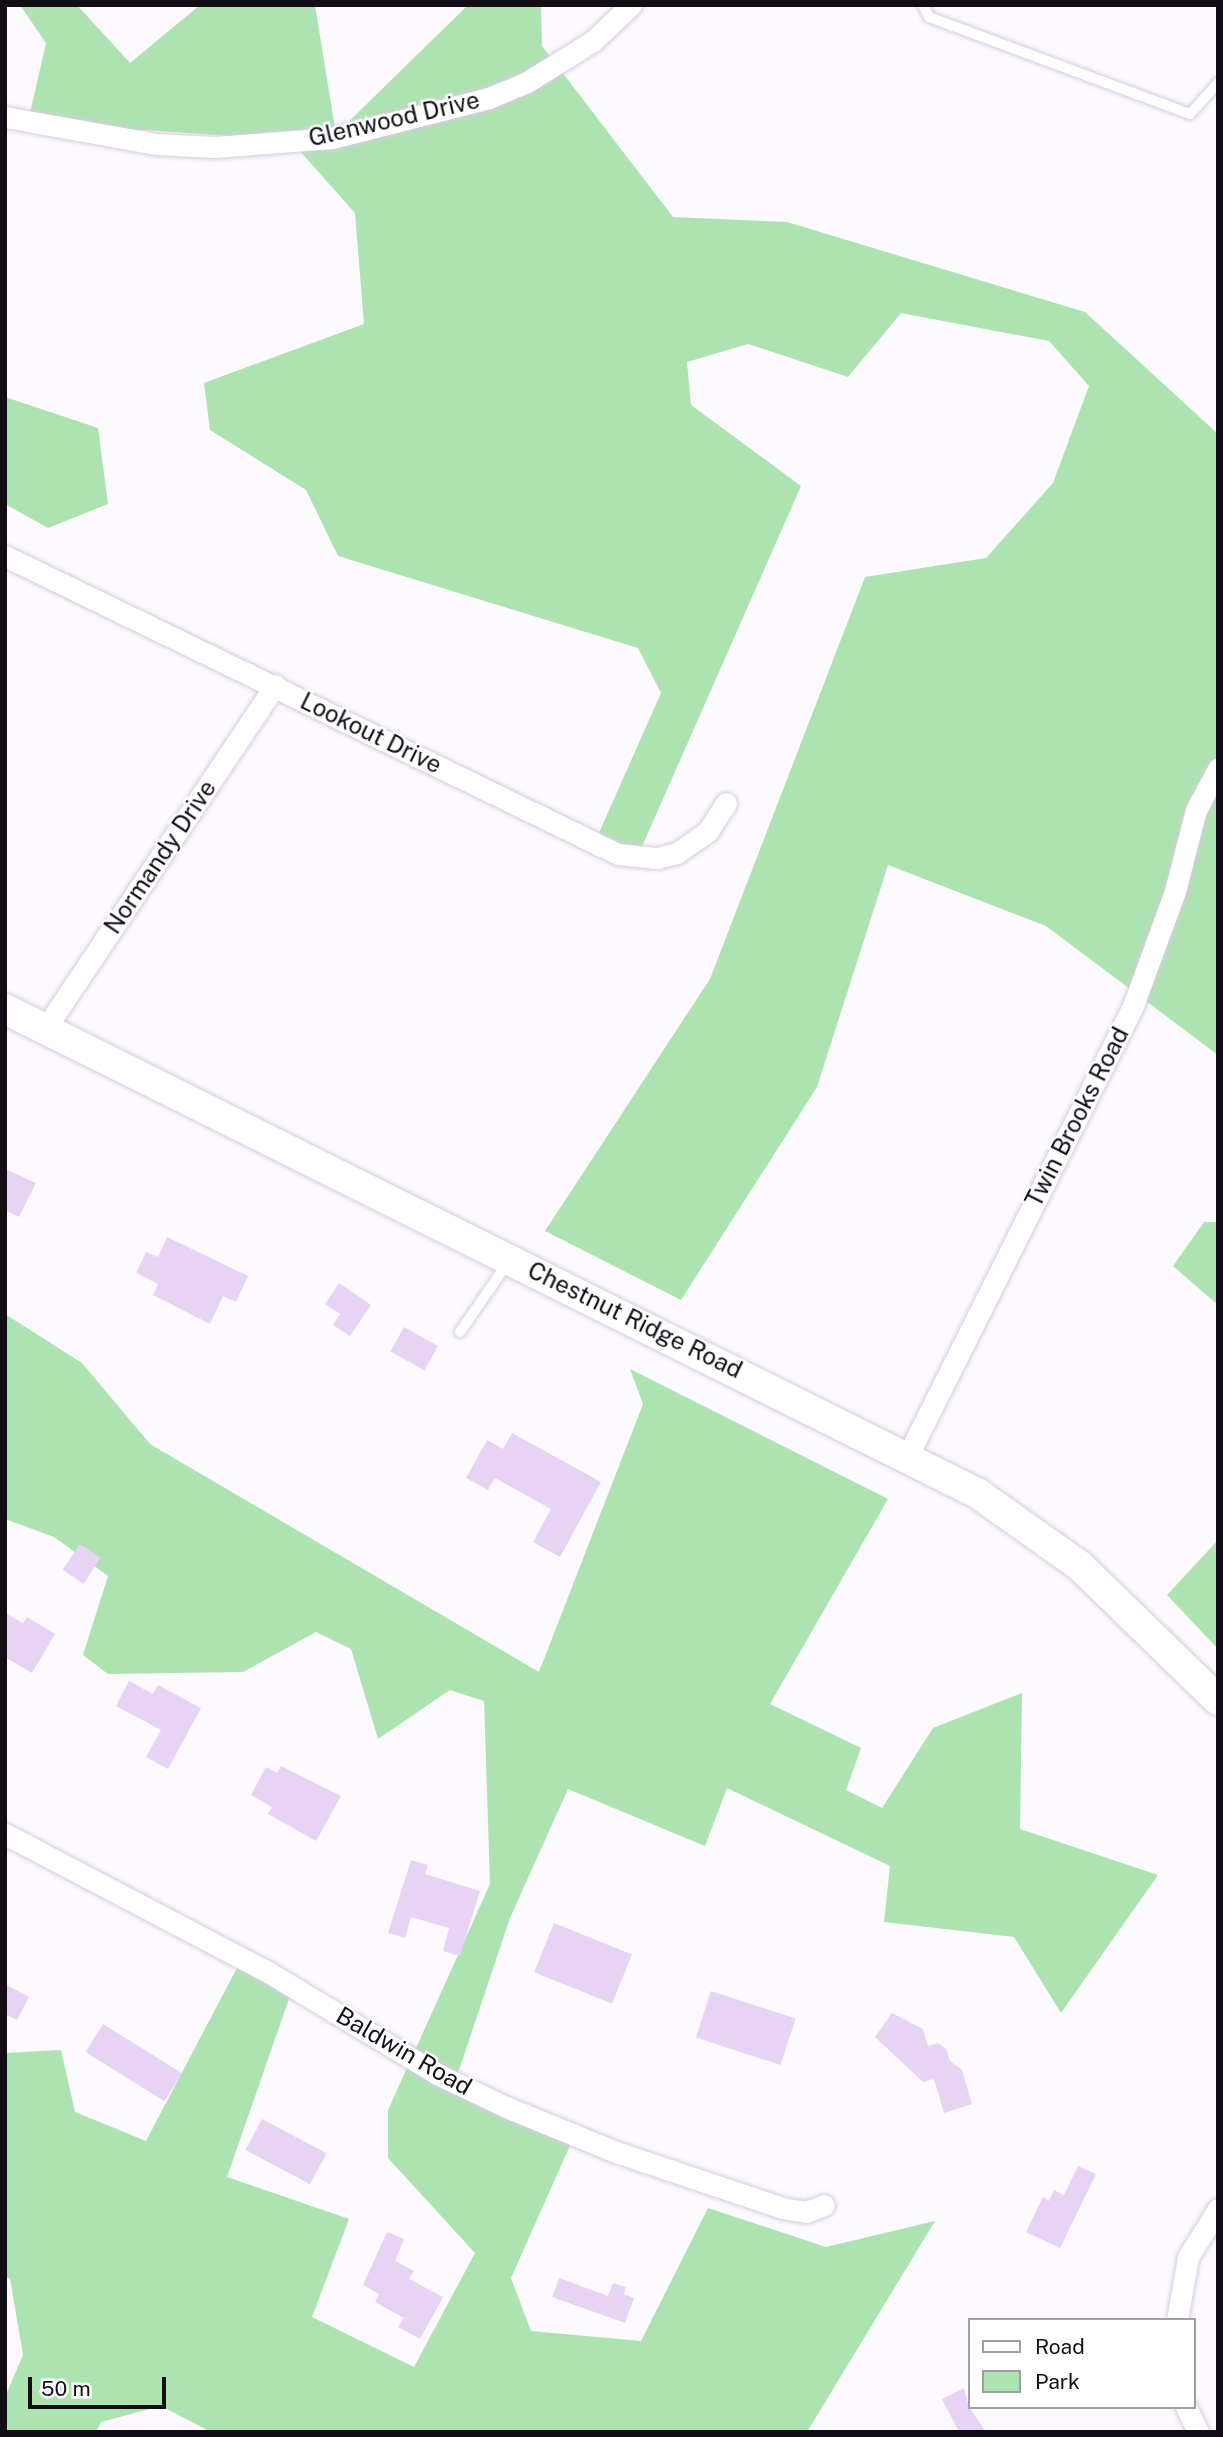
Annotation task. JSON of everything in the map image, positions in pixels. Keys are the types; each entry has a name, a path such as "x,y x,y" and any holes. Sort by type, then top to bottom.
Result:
{"main road":[{"name":"Chestnut Ridge Road","path":"5,1009 908,1455 977,1493 1080,1566 1218,1700"}],"street":[{"name":"Glenwood Drive","path":"5,117 156,144 228,147 332,138 489,97 527,82 593,41 631,5"},
{"name":"Lookout Drive","path":"5,556 618,854 657,858 677,853 708,831 726,803"},
{"name":"Normandy Drive","path":"45,1029 275,685"},
{"name":"Twin Brooks Road","path":"908,1455 1133,1006 1175,891 1196,810 1218,769"},
{"name":"Baldwin Road","path":"5,1835 266,1971 439,2075 506,2107 616,2152 782,2208 806,2212 824,2205"},
{"path":"1177,2318 1188,2257 1218,2209"},
{"path":"1187,2409 1198,2432"}],"lane":[{"path":"923,5 929,17 1190,114 1218,83"},
{"path":"460,1332 511,1259"}],"green space":[{"path":"20,5 77,5 130,63 200,5 315,5 336,134 468,5 541,5 542,46 673,217 787,222 1085,312 1218,434 1218,1055 1046,926 888,865 817,1087 681,1300 545,1231 710,979 865,577 986,558 1053,483 1089,386 1049,341 901,313 848,377 748,344 687,362 691,405 801,486 640,851 594,844 661,693 638,648 338,556 306,490 210,430 204,383 364,324 355,213 290,140 28,122 46,43"},
{"path":"5,397 98,428 108,504 48,528 5,504"},
{"path":"1204,1222 1218,1222 1218,1305 1173,1266"},
{"path":"5,1314 82,1363 150,1444 539,1672 643,1404 630,1369 888,1499 770,1704 861,1748 846,1790 882,1808 933,1728 1022,1693 1020,1829 1158,1875 1061,2013 1014,1937 884,1922 890,1866 727,1788 705,1846 568,1789 510,1918 453,2088 572,2141 511,2278 531,2331 641,2341 708,2208 826,2247 935,2221 807,2432 211,2432 161,2406 101,2422 96,2432 5,2432 5,2397 23,2355 10,2279 5,2277 5,2053 61,2050 75,2112 146,2141 239,1964 291,1993 227,2177 349,2219 312,2317 414,2367 475,2253 388,2158 388,2110 490,1884 484,1701 450,1690 378,1739 351,1649 316,1632 243,1672 108,1674 83,1655 108,1576 54,1537 5,1519"},
{"path":"1218,1540 1218,1649 1167,1595"}],"building":[{"path":"5,1169 36,1183 19,1217 5,1210"},
{"path":"167,1237 248,1276 236,1302 223,1296 210,1324 153,1295 158,1284 136,1273 146,1252 158,1257"},
{"path":"339,1283 371,1305 350,1336 333,1325 340,1314 325,1304"},
{"path":"404,1327 438,1346 425,1370 390,1351"},
{"path":"512,1433 601,1482 560,1557 533,1542 551,1509 495,1478 488,1490 466,1478 487,1440 503,1449"},
{"path":"80,1544 101,1558 83,1584 63,1570"},
{"path":"5,1613 23,1623 27,1617 55,1634 32,1673 5,1657"},
{"path":"129,1681 153,1694 158,1685 201,1708 168,1769 146,1757 161,1730 116,1706"},
{"path":"281,1766 341,1796 316,1841 268,1814 272,1807 251,1795 266,1767 277,1773"},
{"path":"411,1860 428,1865 425,1874 480,1891 460,1956 443,1951 449,1928 411,1917 405,1938 388,1933"},
{"path":"554,1923 632,1954 612,2004 534,1972"},
{"path":"5,1984 29,1997 17,2020 5,2014"},
{"path":"711,1991 796,2019 781,2065 696,2038"},
{"path":"892,2013 923,2029 928,2046 938,2043 946,2049 950,2061 962,2070 972,2104 944,2113 934,2079 923,2082 875,2037"},
{"path":"103,2024 182,2073 164,2101 86,2052"},
{"path":"262,2119 326,2153 310,2184 246,2150"},
{"path":"1078,2166 1096,2174 1060,2248 1026,2232 1043,2197 1049,2201 1054,2190 1064,2195"},
{"path":"387,2232 404,2239 395,2261 414,2271 409,2279 443,2297 420,2339 398,2327 404,2318 375,2302 379,2294 363,2285"},
{"path":"559,2278 608,2296 613,2283 626,2287 624,2294 634,2298 625,2323 552,2297"},
{"path":"964,2388 968,2409 986,2432 959,2432 942,2399"}]}
